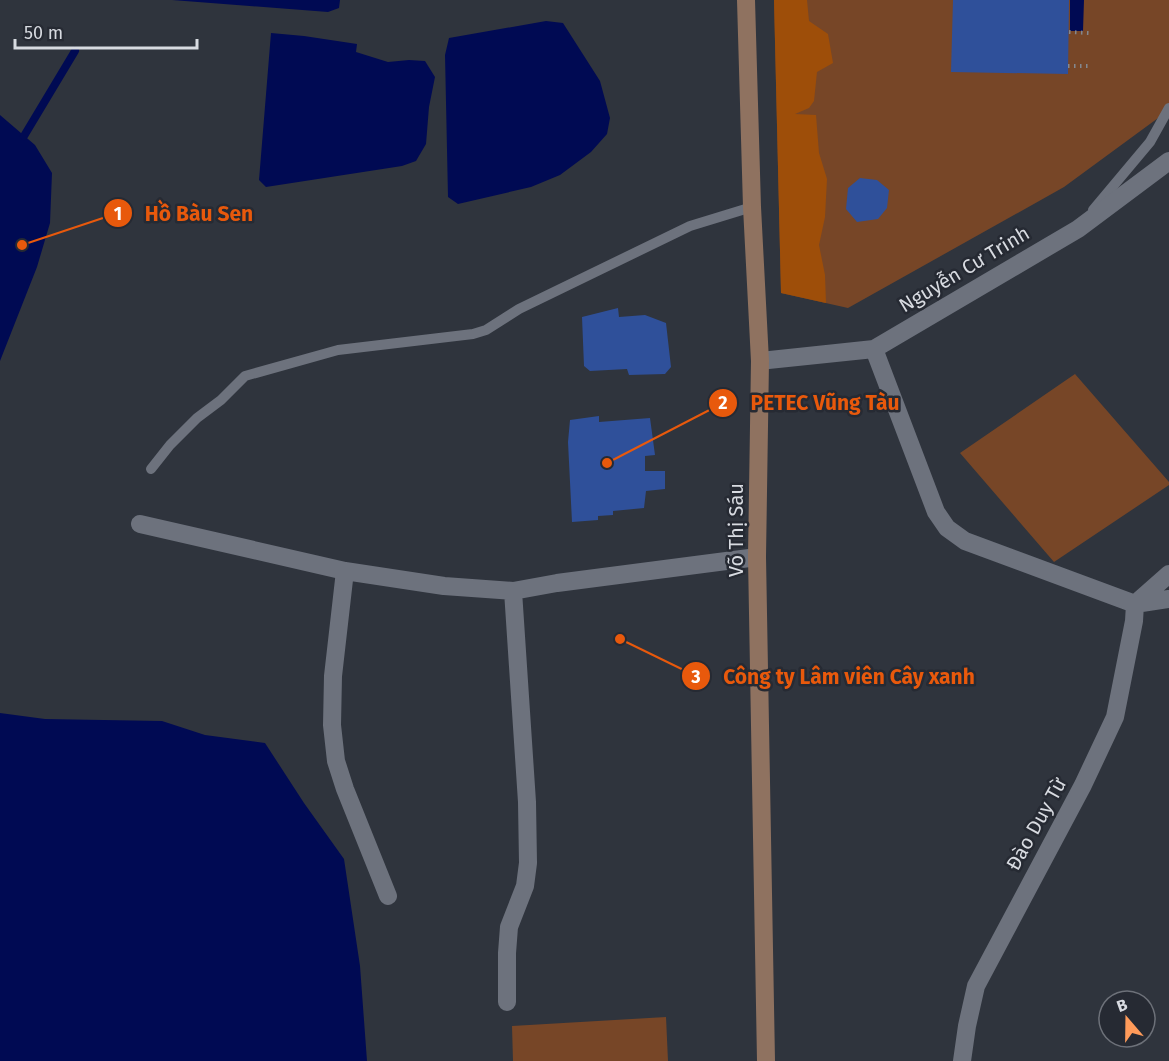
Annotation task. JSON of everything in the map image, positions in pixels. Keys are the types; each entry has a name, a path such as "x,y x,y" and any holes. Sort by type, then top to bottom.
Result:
{"main road":[{"name":"Võ Thị Sáu","path":"746,0 752,207 760,361 757,556 766,1061"}],"street":[{"name":"Nguyễn Cư Trinh","path":"760,361 874,349 1078,229 1169,161"},
{"path":"874,349 936,512 947,528 965,541 1135,604 1169,599"},
{"path":"140,524 345,571 444,586 513,591 757,556"},
{"path":"345,571 333,676 332,725 336,760 345,789 388,896"},
{"path":"1135,604 1169,574"},
{"path":"507,1002 509,927 525,886 528,863 524,757 513,591"},
{"name":"Đào Duy Từ","path":"962,1061 976,986 1083,785 1115,717 1134,621 1135,604"}],"lane":[{"path":"1078,229 1150,142 1169,108"},
{"path":"151,469 197,418 221,400 245,376 338,350 486,330 519,309 690,226 752,207"}],"path":[{"path":"1069,32 1089,33"},
{"path":"1068,66 1092,66"}],"shaded area":[{"path":"172,0 340,0 339,8 328,12"},
{"path":"774,0 1169,0 1169,110 1064,187 848,308 781,293"},
{"path":"774,0 807,0 809,21 828,34 833,63 817,72 814,101 809,108 795,114 816,115 819,153 827,179 825,217 819,245 825,275 826,303 781,293"},
{"path":"1070,0 1084,0 1083,31 1070,31"},
{"path":"546,21 563,23 600,81 610,118 607,134 591,152 560,175 531,187 458,204 448,197 445,55 449,38"},
{"path":"271,33 357,44 356,52 388,62 425,61 435,77 429,107 426,144 416,161 402,166 266,187 259,180"},
{"path":"0,115 35,145 52,173 50,223 37,267 0,361"},
{"path":"1075,374 1169,482 1169,485 1054,562 960,453"},
{"path":"0,713 45,719 162,721 205,735 265,743 344,859 360,966 367,1061 0,1061"},
{"path":"666,1017 668,1061 513,1061 512,1026"}],"building":[{"path":"953,0 1069,0 1068,74 951,72"},
{"path":"860,178 877,180 889,190 887,208 878,219 857,222 846,209 848,188"},
{"path":"618,308 619,317 645,315 666,323 671,367 665,374 629,375 627,369 590,371 584,366 582,317"},
{"path":"599,416 599,422 650,418 655,455 645,456 645,471 665,471 665,489 646,491 644,508 613,511 613,515 598,516 598,520 572,522 568,442 570,420"}],"waterway":[{"path":"24,136 75,51"}],"place":[{"name":"Hồ Bàu Sen","path":"22,245"},
{"name":"PETEC Vũng Tàu","path":"607,463"},
{"name":"Công ty Lâm viên Cây xanh","path":"620,639"}]}
